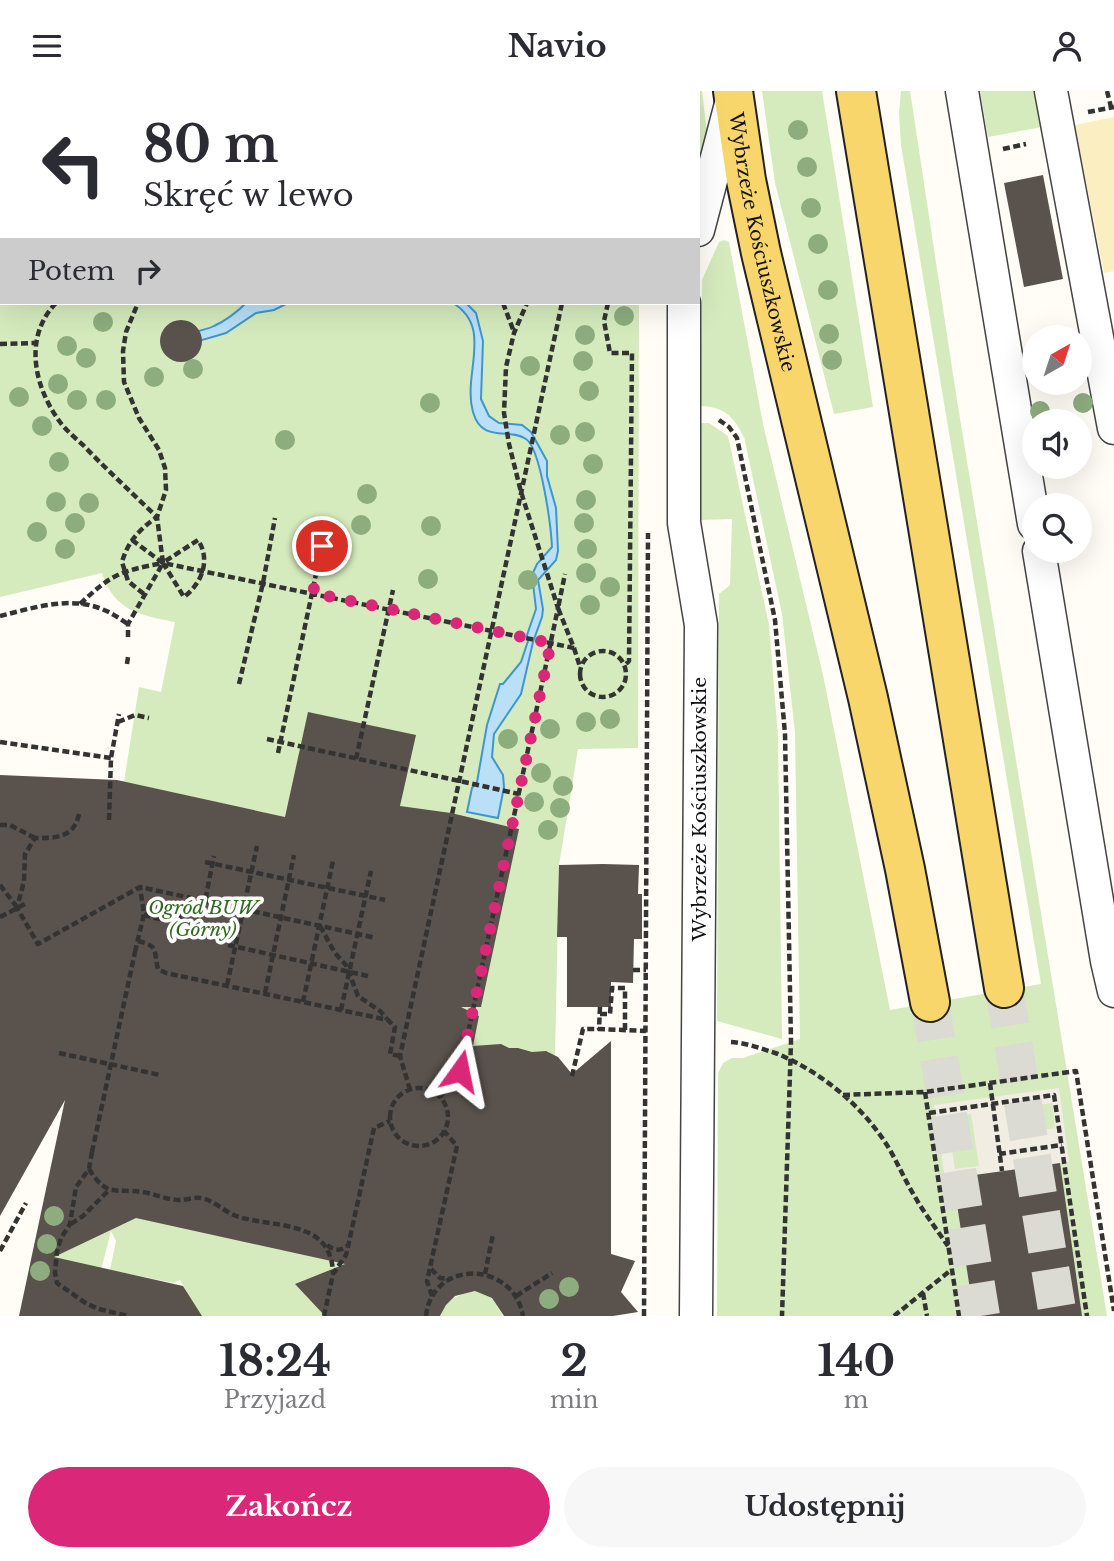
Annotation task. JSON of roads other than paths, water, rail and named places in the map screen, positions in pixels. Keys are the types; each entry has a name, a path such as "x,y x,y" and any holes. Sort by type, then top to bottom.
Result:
{"main road":[{"path":"856,91 1004,988"},
{"name":"Wybrzeże Kościuszkowskie","path":"733,93 746,180 761,253 869,698 930,1002"}],"street":[{"path":"962,91 1029,493"},
{"path":"1051,91 1114,428"},
{"name":"Wybrzeże Kościuszkowskie","path":"700,222 733,93"},
{"name":"Wybrzeże Kościuszkowskie","path":"684,305 684,523 701,625 696,1316"},
{"path":"1041,563 1114,991"}],"water":[{"path":"244,305 284,305 256,313 226,333 195,342 187,352 180,352 170,345 170,335 176,329 183,327 193,334 231,316"},
{"path":"455,305 468,305 476,313 483,341 481,399 489,416 499,423 522,425 531,432 547,461 547,476 556,508 558,551 556,560 538,580 542,617 533,642 521,694 494,734 492,757 503,775 504,787 498,818 467,812 472,788 477,782 487,725 500,684 503,684 521,662 528,641 527,635 536,609 532,575 537,564 552,547 541,472 531,446 526,439 519,436 483,428 473,412 471,382 474,338 472,325 465,313"}],"tunnel":[{"path":"1004,988 1058,1316"},
{"path":"930,1002 981,1316"}],"park label":[{"name":"Ogród BUW (Górny)","path":"203,918"}]}
